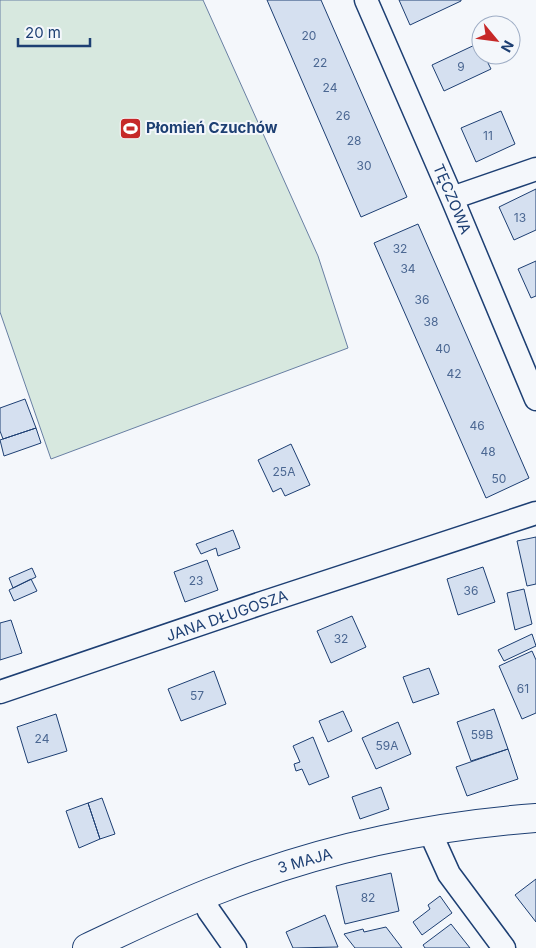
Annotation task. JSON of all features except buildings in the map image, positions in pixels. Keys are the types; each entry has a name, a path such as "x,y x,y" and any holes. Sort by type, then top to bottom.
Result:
{"main road":[{"name":"3 MAJA","path":"87,948 202,896 249,878 308,859 379,841 492,822 536,818"}],"street":[{"name":"TĘCZOWA","path":"366,0 452,198 536,399"},
{"path":"452,198 536,169"},
{"name":"JANA DŁUGOSZA","path":"0,692 264,602 536,513"},
{"path":"430,832 449,874 504,948"},
{"path":"202,896 209,911 235,948"}],"shaded area":[{"name":"Płomień Czuchów","path":"0,0 203,0 318,256 348,348 51,459 0,312"}],"place":[{"name":"Płomień Czuchów","path":"130,128"}]}
